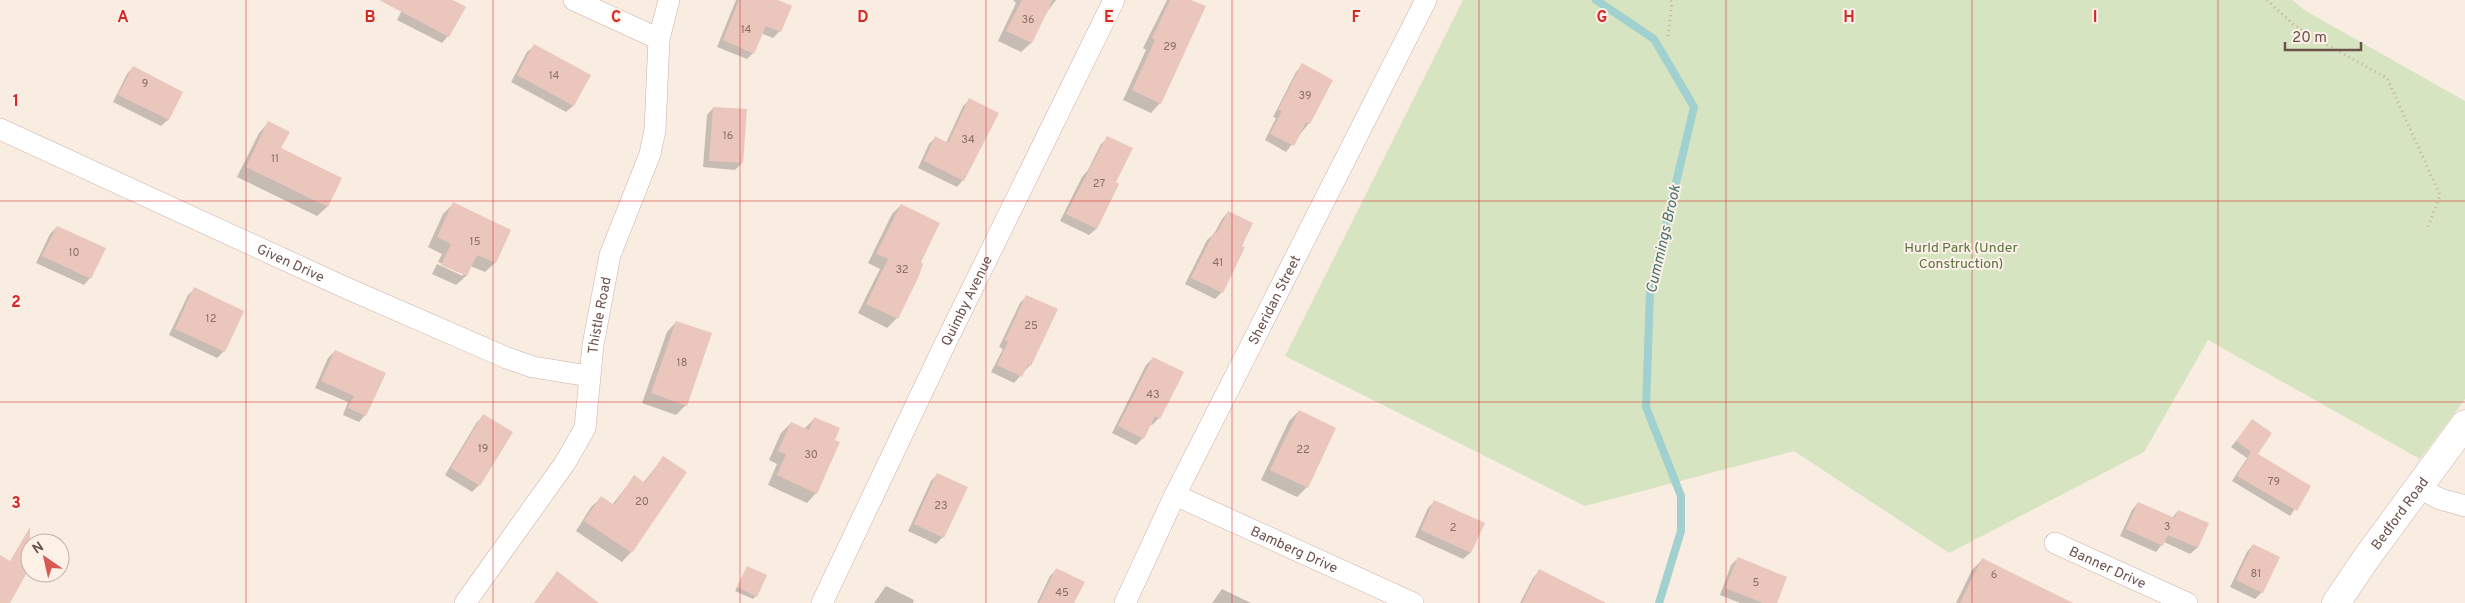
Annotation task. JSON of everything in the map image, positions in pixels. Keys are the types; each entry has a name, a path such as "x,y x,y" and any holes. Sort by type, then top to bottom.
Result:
{"street":[{"path":"574,0 659,39"},
{"name":"Thistle Road","path":"466,603 582,437 588,415 589,376 610,255 650,154 655,130 659,39 669,0"},
{"name":"Quimby Avenue","path":"822,603 944,346 1114,0"},
{"name":"Sheridan Street","path":"1126,603 1175,495 1426,0"},
{"name":"Given Drive","path":"0,129 344,287 507,358 533,367 589,376"},
{"name":"Bedford Road","path":"2336,603 2465,424"},
{"path":"2418,487 2440,499 2465,506"},
{"name":"Bamberg Drive","path":"1175,495 1413,603"},
{"name":"Banner Drive","path":"2055,544 2187,603"}],"path":[{"path":"1668,36 1672,3 1670,0"},
{"path":"2267,0 2293,24 2310,36 2387,78 2440,195 2427,230"}],"green space":[{"name":"Hurld Park (Under Construction)","path":"1463,0 2293,0 2304,10 2465,101 2465,399 2420,459 2208,340 2144,452 1949,553 1794,451 1585,506 1285,356"}],"building":[{"path":"379,0 453,0 466,7 449,37"},
{"path":"739,0 778,0 792,6 781,32 766,26 754,54 723,40"},
{"path":"1022,0 1053,0 1032,43 1006,31"},
{"path":"1170,0 1191,0 1206,6 1161,104 1132,90 1155,40 1152,38"},
{"path":"534,44 591,75 574,106 517,75"},
{"path":"1302,63 1333,80 1310,124 1306,122 1294,146 1270,134 1282,111 1278,110"},
{"path":"133,66 183,92 169,120 118,95"},
{"path":"969,98 999,113 964,181 924,161 935,136 948,143"},
{"path":"713,107 747,109 743,163 709,161"},
{"path":"268,121 290,132 281,148 342,178 328,207 246,167"},
{"path":"1107,136 1133,148 1116,182 1119,184 1097,229 1066,214"},
{"path":"453,202 511,230 496,263 477,255 467,276 441,265 451,244 437,237"},
{"path":"901,204 940,223 921,262 923,264 919,276 898,319 866,304 888,259 876,254"},
{"path":"1228,211 1253,223 1242,246 1245,247 1223,293 1191,278 1214,232 1217,233"},
{"path":"57,226 106,248 91,279 42,256"},
{"path":"194,287 244,311 225,352 175,329"},
{"path":"1026,295 1058,309 1031,366 1028,364 1022,377 997,365 1008,342 1005,340"},
{"path":"676,321 712,333 687,406 651,393"},
{"path":"335,350 386,373 366,416 348,408 354,396 321,381"},
{"path":"1153,357 1184,372 1160,419 1155,416 1144,439 1118,426"},
{"path":"1299,410 1336,428 1308,488 1270,470"},
{"path":"483,414 513,432 480,486 451,468"},
{"path":"814,417 840,428 835,440 840,442 817,494 777,475 786,454 778,451 791,422 809,430"},
{"path":"2252,419 2272,433 2258,454 2311,486 2297,511 2237,476 2251,452 2236,441"},
{"path":"663,456 687,472 632,553 584,521 601,496 614,505 634,475 645,483"},
{"path":"937,473 968,487 944,538 914,524"},
{"path":"1434,500 1485,523 1471,553 1421,530"},
{"path":"2138,502 2175,518 2178,510 2209,523 2198,548 2168,535 2163,546 2126,529"},
{"path":"20,544 21,583 10,603 0,603 0,555 10,561"},
{"path":"2253,544 2280,557 2263,593 2236,580"},
{"path":"1738,557 1787,577 1777,603 1763,603 1725,588"},
{"path":"1982,558 2073,603 1960,603"},
{"path":"747,566 767,575 757,597 737,587"},
{"path":"1056,568 1085,582 1074,603 1039,603"},
{"path":"1539,569 1606,603 1522,603"},
{"path":"557,571 599,603 534,603"}],"waterway":[{"name":"Cummings Brook","path":"1596,0 1654,39 1694,107 1650,292 1646,407 1681,496 1681,531 1659,603"}]}
